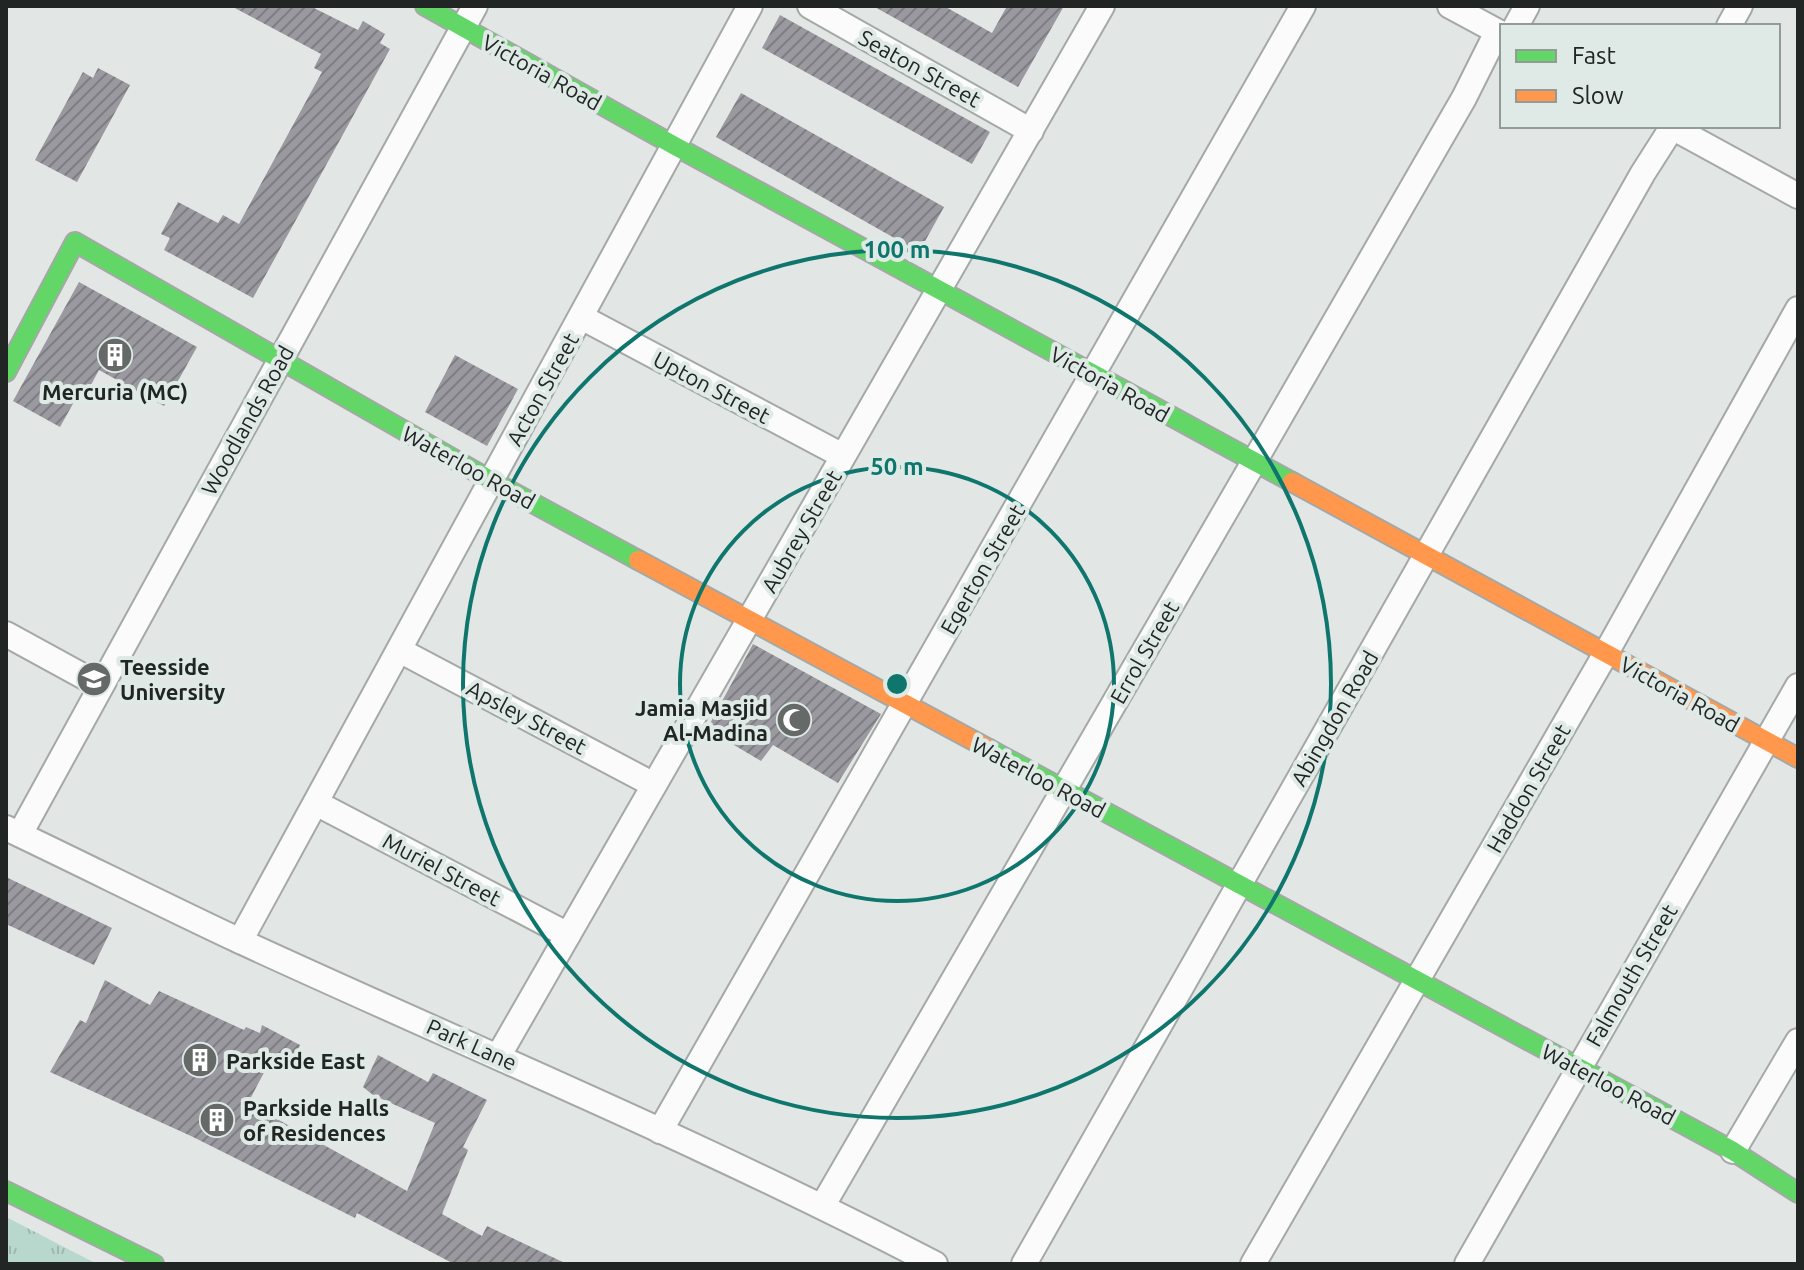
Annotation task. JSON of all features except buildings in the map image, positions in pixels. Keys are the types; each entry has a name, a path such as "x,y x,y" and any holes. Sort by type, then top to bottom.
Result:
{"street":[{"name":"Victoria Road","path":"425,6 469,17 675,146 1798,758"},
{"name":"Acton Street","path":"240,941 750,6"},
{"name":"Seaton Street","path":"810,6 1031,131"},
{"name":"Aubrey Street","path":"499,1055 1102,6"},
{"name":"Egerton Street","path":"660,1131 1303,6"},
{"path":"1450,6 1500,29"},
{"name":"Errol Street","path":"1511,24 1527,6"},
{"path":"1730,24 1740,6"},
{"name":"Woodlands Road","path":"13,831 101,686 469,17"},
{"name":"Errol Street","path":"823,1205 1500,39"},
{"name":"Abingdon Road","path":"1024,1264 1671,128"},
{"path":"1676,128 1798,196"},
{"name":"Waterloo Road","path":"6,372 75,242 492,481 1733,1151 1798,1193"},
{"name":"Haddon Street","path":"1253,1264 1606,653 1798,309"},
{"name":"Upton Street","path":"581,317 843,456"},
{"path":"6,634 101,686"},
{"name":"Apsley Street","path":"399,650 654,785"},
{"name":"Falmouth Street","path":"1467,1264 1798,686"},
{"name":"Muriel Street","path":"316,803 568,935"},
{"name":"Park Lane","path":"13,831 240,941 499,1055 823,1205 935,1264"},
{"path":"1733,1151 1798,1041"},
{"path":"6,1191 154,1264"}],"green space":[{"path":"6,1217 97,1264 6,1264"}],"traffic: fast":[{"path":"425,6 675,146 1292,482"},
{"path":"6,372 75,242 492,481 638,560"},
{"path":"989,749 1733,1151 1798,1193"},
{"path":"6,1191 154,1264"}],"traffic: slow":[{"path":"1292,482 1798,758"},
{"path":"638,560 989,749"}],"place":[{"name":"Mercuria (MC)","path":"115,355"},
{"name":"Teesside University","path":"94,679"},
{"name":"Jamia Masjid Al-Madina","path":"794,720"},
{"name":"Parkside East","path":"200,1060"},
{"name":"Parkside Halls of Residences","path":"217,1120"}]}
